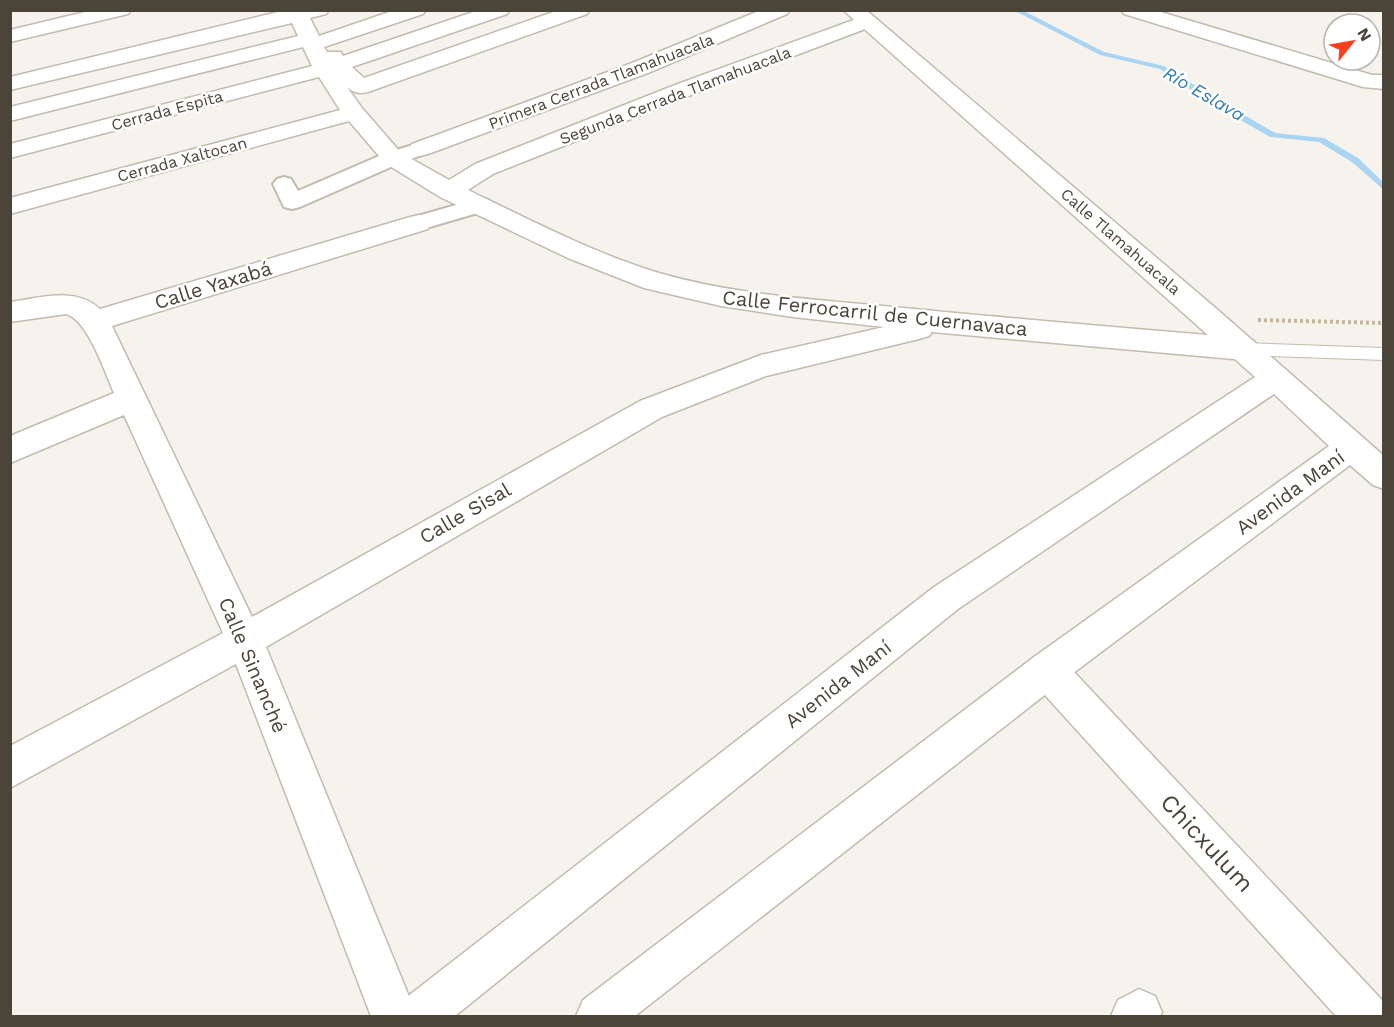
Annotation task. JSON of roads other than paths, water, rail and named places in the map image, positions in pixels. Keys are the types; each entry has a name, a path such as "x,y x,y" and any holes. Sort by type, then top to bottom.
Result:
{"street":[{"path":"10,36 121,10"},
{"path":"10,114 317,40 416,10"},
{"name":"Cerrada Espita","path":"10,151 330,67 500,10"},
{"name":"Cerrada Xaltocan","path":"10,206 357,100 580,10"},
{"name":"Primera Cerrada Tlamahuacala","path":"420,149 640,68 780,10"},
{"path":"1131,10 1371,82 1383,82"},
{"path":"10,84 307,12"},
{"name":"Calle Ferrocarril de Cuernavaca","path":"307,12 330,67 357,100 393,158 449,191 577,252 654,281 731,298 947,323 1244,349"},
{"name":"Segunda Cerrada Tlamahuacala","path":"449,191 484,169 683,90 860,16"},
{"name":"Calle Tlamahuacala","path":"860,16 1244,349 1383,476"},
{"path":"284,184 292,202 393,158 420,149"},
{"path":"419,223 480,205"},
{"name":"Calle Yaxabá","path":"95,321 419,223"},
{"path":"10,312 66,304 81,308 95,321"},
{"name":"Calle Sinanché","path":"95,321 245,640 394,1017"},
{"name":"Calle Sisal","path":"10,768 245,640 651,408 761,366 947,323"},
{"name":"Avenida Maní","path":"419,1017 946,598 1276,378"},
{"path":"10,450 133,398"},
{"name":"Avenida Maní","path":"599,1017 1047,670 1352,447"},
{"name":"Chicxulum","path":"1047,670 1366,1017"}],"lane":[{"name":"Calle Ferrocarril de Cuernavaca","path":"1244,349 1383,354"}],"waterway":[{"name":"Río Eslava","path":"1016,10 1102,54 1162,67 1212,100 1273,135 1321,140 1355,160 1384,188"}]}
